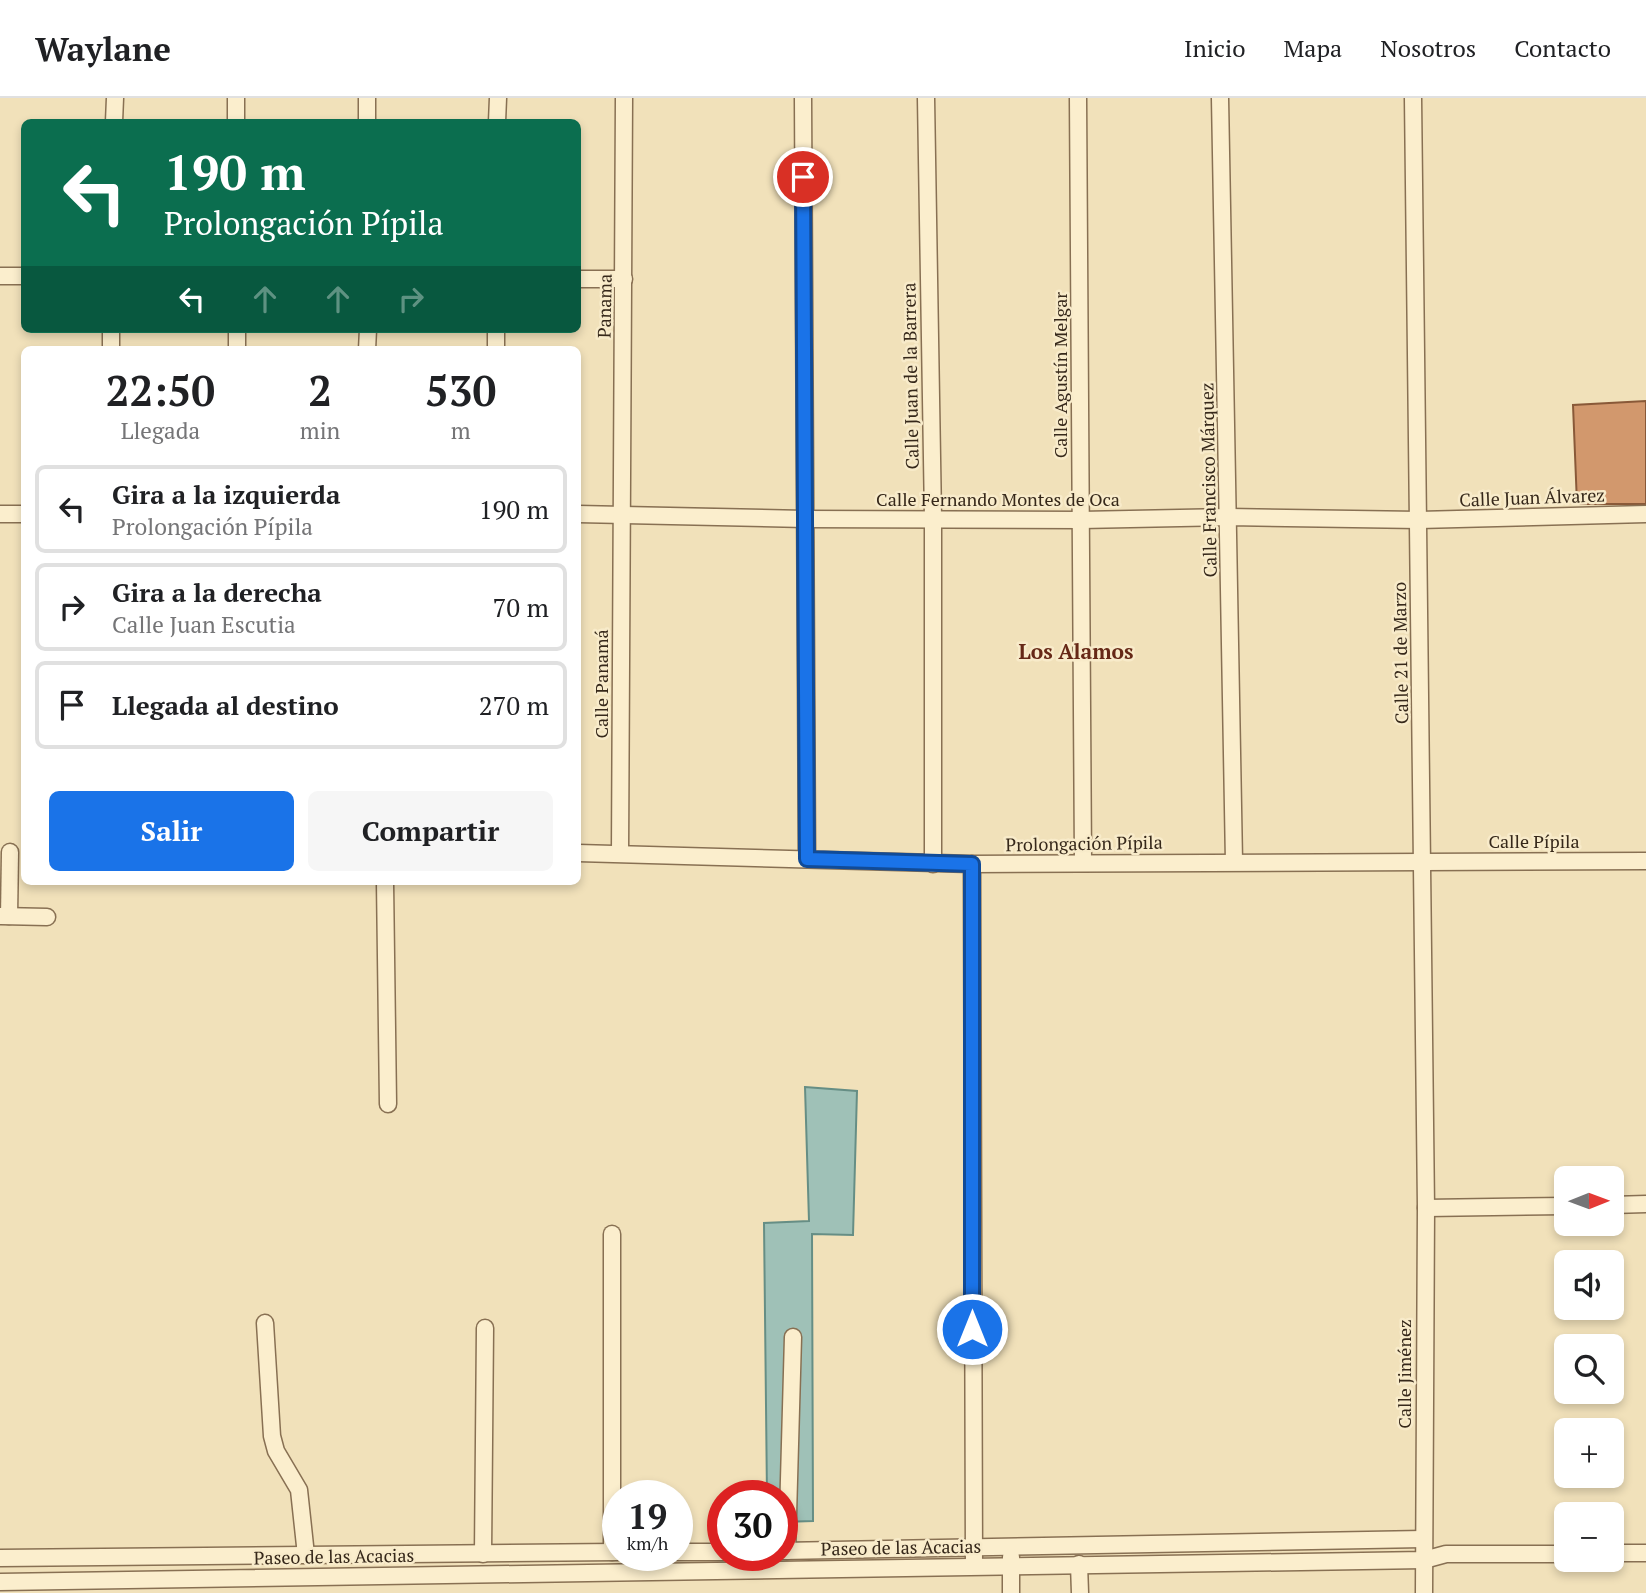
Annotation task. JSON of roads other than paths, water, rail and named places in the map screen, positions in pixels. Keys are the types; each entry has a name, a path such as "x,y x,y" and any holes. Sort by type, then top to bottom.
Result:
{"street":[{"path":"114,119 115,98"},
{"path":"236,98 236,119"},
{"path":"367,98 367,119"},
{"path":"497,119 498,98"},
{"name":"Panama","path":"622,514 624,98"},
{"path":"803,98 807,859"},
{"name":"Calle Juan de la Barrera","path":"926,98 933,519 933,864"},
{"name":"Calle Agustín Melgar","path":"1078,98 1083,862"},
{"name":"Calle Francisco Márquez","path":"1220,98 1234,862"},
{"name":"Calle 21 de Marzo","path":"1413,98 1426,1208"},
{"path":"0,276 21,276"},
{"path":"581,279 624,279"},
{"path":"0,514 21,514"},
{"name":"Calle Fernando Montes de Oca","path":"581,514 805,519 1081,520 1229,517 1419,520"},
{"name":"Calle Panamá","path":"620,853 622,514"},
{"name":"Calle Juan Álvarez","path":"1419,520 1646,514"},
{"path":"11,852 5,916 47,917"},
{"name":"Prolongación Pípila","path":"581,853 933,864 1423,861"},
{"name":"Calle Pípila","path":"1423,861 1646,861"},
{"path":"972,864 974,1566"},
{"path":"385,885 388,1104"},
{"path":"1624,1205 1646,1204"},
{"path":"1426,1208 1554,1206"},
{"name":"Calle Jiménez","path":"1424,1593 1426,1208"},
{"path":"611,1234 614,1480"},
{"path":"265,1323 272,1436 276,1451 299,1490 306,1555"},
{"path":"483,1554 485,1328"},
{"path":"788,1480 793,1337"},
{"path":"1423,1539 1446,1554"},
{"name":"Paseo de las Acacias","path":"798,1551 1423,1539"},
{"path":"1011,1548 1011,1593"},
{"name":"Paseo de las Acacias","path":"0,1559 602,1552"},
{"path":"1624,1553 1646,1553"},
{"name":"Paseo de las Acacias","path":"0,1582 1424,1560 1446,1554 1554,1554"},
{"path":"1080,1564 1080,1593"}],"water":[{"path":"805,1087 857,1091 853,1235 812,1234 813,1521 798,1521 798,1480 767,1480 764,1223 809,1221"}],"district":[{"name":"Los Alamos","path":"1076,652"}]}
